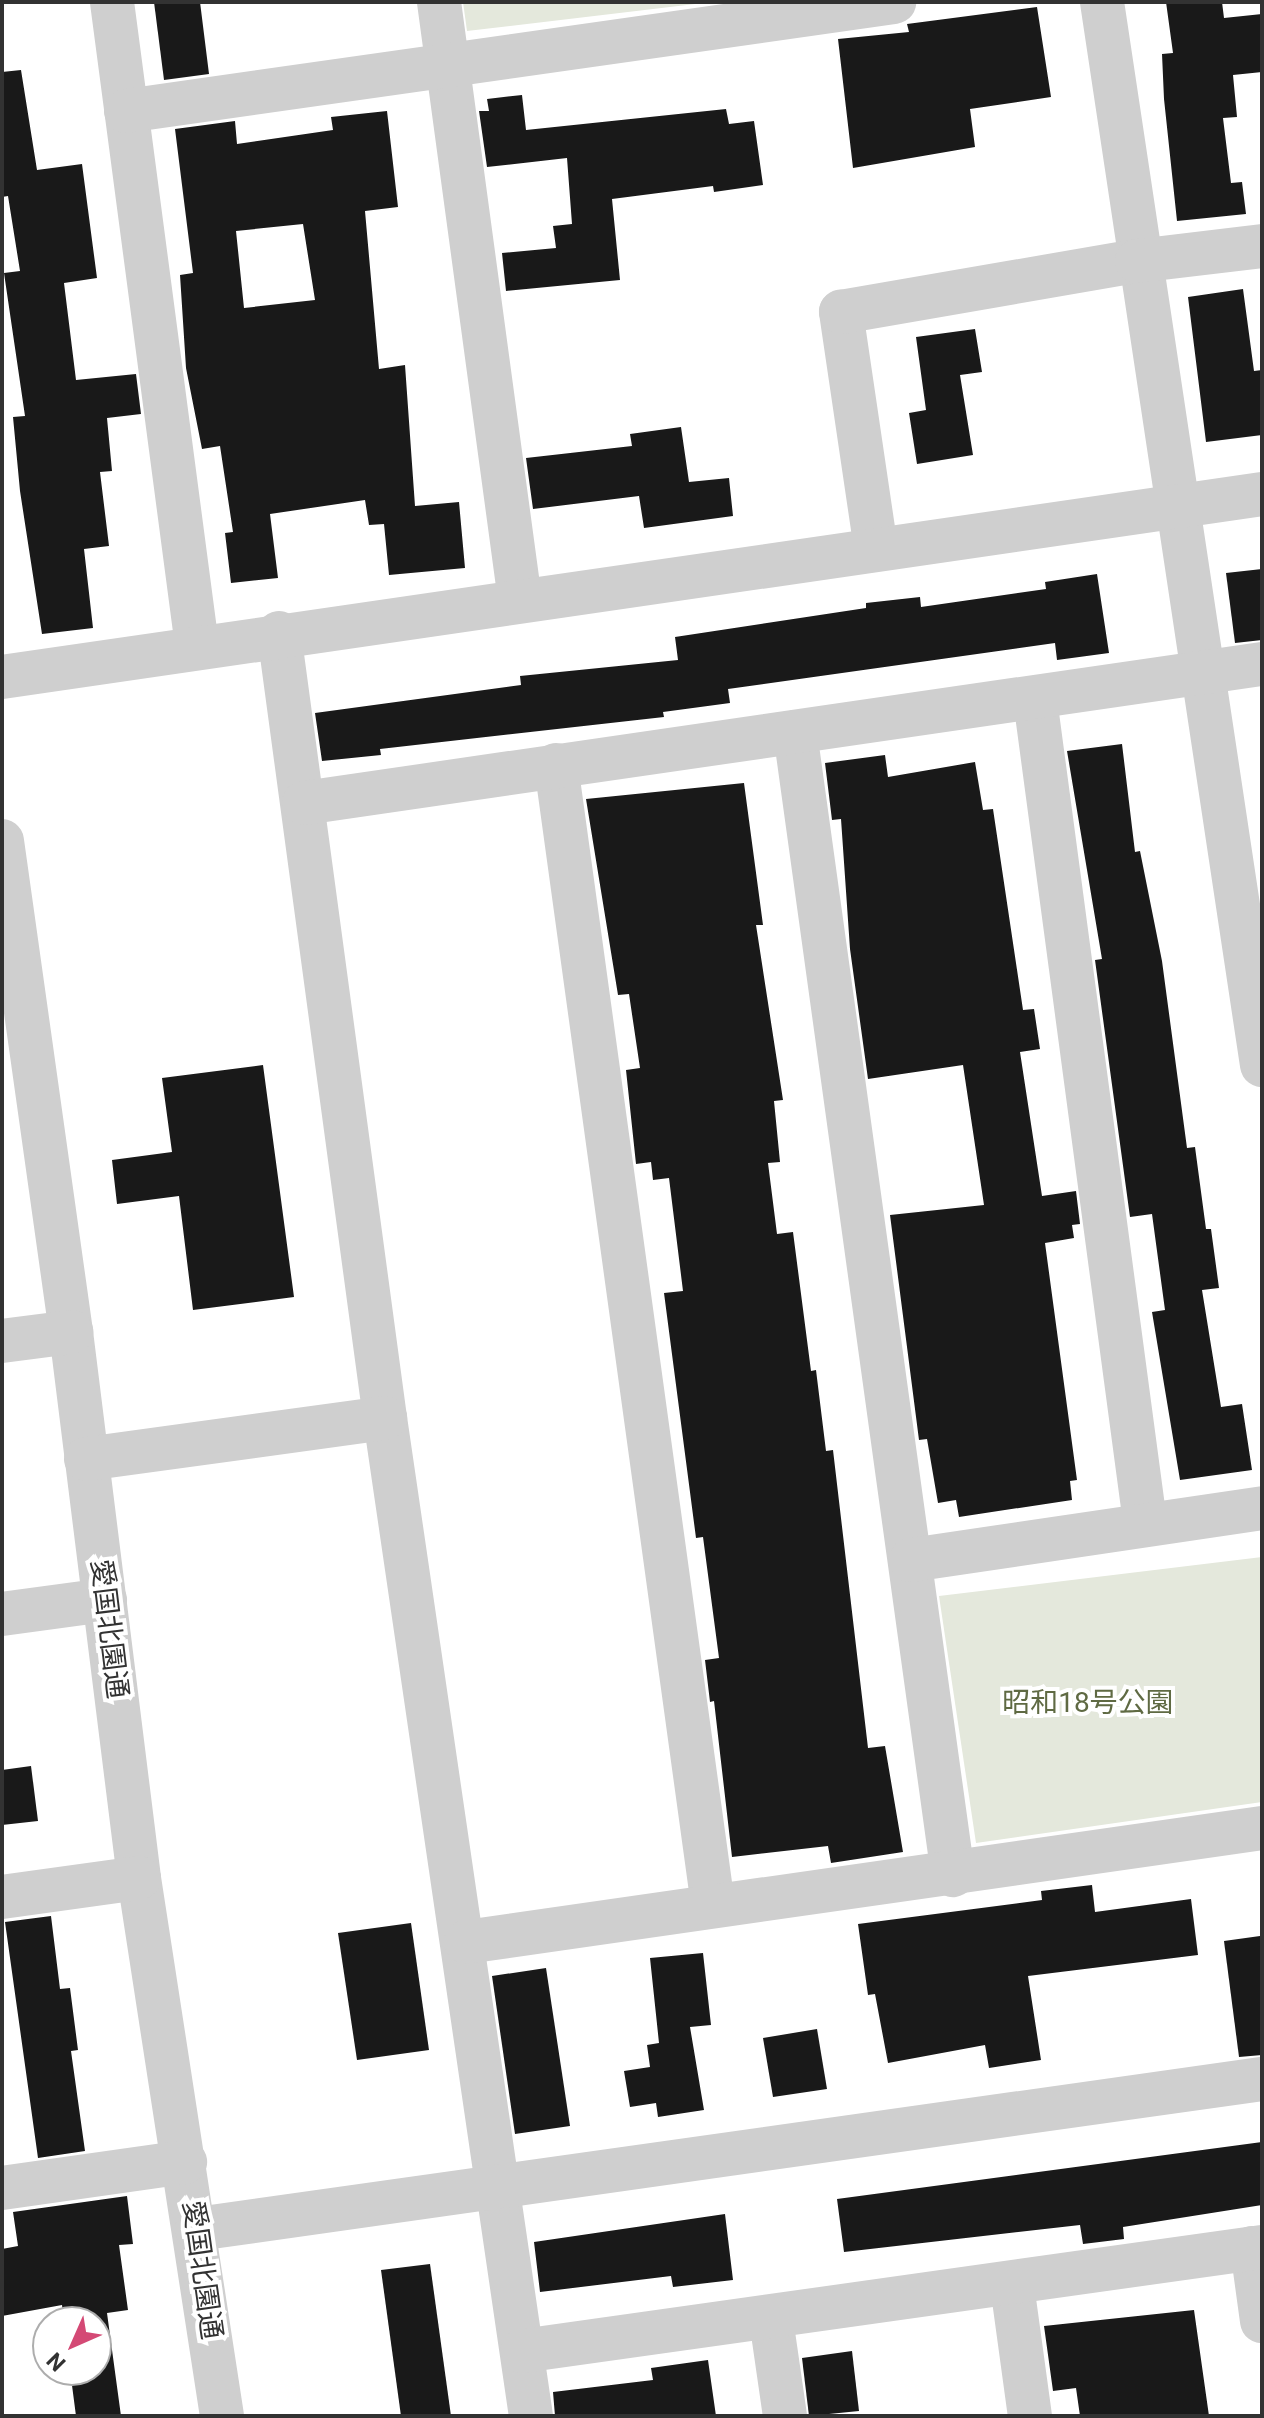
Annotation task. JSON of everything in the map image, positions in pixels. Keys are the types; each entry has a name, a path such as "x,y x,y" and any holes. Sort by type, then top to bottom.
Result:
{"street":[{"path":"112,2 197,646"},
{"path":"439,2 520,600"},
{"path":"126,111 447,64 763,10 894,2"},
{"path":"1102,2 1137,261 1174,506 1205,671 1262,1065"},
{"path":"876,549 841,312 1137,261 1262,246"},
{"path":"2,677 279,633 1262,494"},
{"path":"279,633 385,1418 466,1942 496,2186 531,2416"},
{"path":"304,803 1262,664"},
{"path":"1035,699 1145,1522"},
{"path":"795,732 953,1875"},
{"path":"556,765 713,1905"},
{"name":"愛国北園通","path":"2,841 17,1060 71,1332 139,1878 197,2229 222,2416"},
{"path":"2,1341 71,1332"},
{"path":"86,1459 385,1418"},
{"path":"911,1560 1145,1522 1262,1508"},
{"path":"2,1614 105,1600"},
{"path":"466,1942 713,1905 953,1875 1262,1828"},
{"path":"2,1897 139,1878"},
{"path":"197,2229 1262,2079"},
{"path":"2,2188 185,2162"},
{"path":"522,2351 771,2319 1257,2248 1262,2321"},
{"path":"1012,2285 1030,2416"},
{"path":"771,2319 785,2416"}],"green space":[{"path":"463,2 712,2 467,31"},
{"name":"昭和18号公園","path":"1262,1557 1262,1802 976,1843 939,1596"}],"building":[{"path":"154,2 200,2 209,74 164,80"},
{"path":"1166,2 1222,2 1224,18 1262,14 1262,72 1233,75 1237,117 1223,118 1231,183 1242,182 1246,214 1177,221 1164,99 1162,54 1173,53"},
{"path":"1037,7 1051,97 970,109 975,147 853,168 838,39 909,32 907,24"},
{"path":"21,70 37,170 82,164 97,278 64,283 76,380 136,374 141,414 107,418 112,471 100,472 109,546 84,549 93,628 42,634 20,491 13,417 25,416 4,273 20,271 8,196 2,197 2,72"},
{"path":"522,95 526,130 726,109 729,124 754,121 763,185 714,192 713,186 612,199 620,280 506,291 502,253 556,248 553,226 572,224 567,158 487,167 479,111 489,111 487,99"},
{"path":"387,111 398,207 365,211 379,369 405,365 415,506 459,502 465,568 389,575 384,524 369,525 365,500 270,514 278,578 231,583 225,533 233,532 220,446 202,449 186,368 180,275 193,273 175,129 235,121 237,144 333,130 331,117","holes":["303,224 315,300 244,308 236,231"]},
{"path":"1243,289 1254,371 1262,370 1262,435 1206,442 1188,297"},
{"path":"975,329 982,372 960,375 973,455 917,464 909,413 926,410 916,337"},
{"path":"681,427 689,482 729,478 733,516 644,528 639,496 533,509 526,458 632,446 630,434"},
{"path":"1262,569 1262,640 1235,643 1226,573"},
{"path":"1097,574 1109,653 1057,660 1055,643 728,689 730,703 663,712 664,717 380,749 381,755 322,761 315,713 521,685 520,676 678,660 675,637 866,608 866,603 920,597 921,607 1046,589 1045,582"},
{"path":"1122,744 1135,852 1140,851 1162,961 1187,1148 1195,1147 1206,1229 1211,1229 1219,1288 1202,1290 1221,1407 1242,1404 1252,1470 1180,1480 1152,1312 1165,1310 1152,1214 1130,1217 1095,960 1102,959 1067,751"},
{"path":"885,755 888,777 975,762 983,810 993,809 1023,1010 1034,1009 1040,1049 1020,1052 1042,1196 1076,1191 1080,1224 1072,1225 1074,1238 1045,1243 1077,1480 1070,1481 1072,1500 959,1517 956,1500 938,1503 927,1439 919,1440 890,1215 984,1205 963,1065 868,1079 850,949 841,819 832,820 825,763"},
{"path":"744,783 763,925 756,925 783,1100 774,1101 780,1162 768,1163 777,1234 793,1232 811,1371 816,1370 826,1451 833,1450 868,1748 885,1746 903,1852 831,1863 828,1846 732,1857 714,1701 710,1702 705,1660 719,1658 703,1537 696,1538 664,1293 683,1291 669,1178 653,1180 651,1162 636,1164 626,1070 640,1068 629,994 618,995 586,799"},
{"path":"263,1065 294,1297 193,1310 179,1196 117,1204 112,1160 172,1152 162,1078"},
{"path":"31,1766 38,1821 2,1825 2,1770"},
{"path":"1092,1885 1095,1912 1191,1899 1198,1955 1028,1976 1041,2060 989,2068 985,2045 888,2063 875,1994 868,1995 858,1924 1042,1900 1041,1891"},
{"path":"51,1916 60,1989 70,1988 78,2050 71,2051 85,2151 38,2158 5,1922"},
{"path":"411,1923 429,2050 357,2060 338,1933"},
{"path":"1260,1936 1262,2055 1239,2057 1224,1941"},
{"path":"703,1953 711,2025 690,2027 704,2110 658,2117 656,2103 630,2107 624,2071 650,2067 647,2045 659,2043 650,1958"},
{"path":"546,1968 570,2126 515,2134 492,1976"},
{"path":"817,2029 827,2089 773,2097 763,2038"},
{"path":"1262,2142 1262,2205 1123,2227 1124,2239 1083,2244 1080,2225 844,2252 837,2199"},
{"path":"127,2196 133,2244 119,2245 128,2310 112,2312 112,2306 32,2306 32,2310 2,2316 2,2249 18,2246 13,2212"},
{"path":"725,2214 733,2280 673,2287 671,2276 540,2292 534,2242"},
{"path":"430,2264 451,2416 401,2416 381,2270"},
{"path":"1194,2310 1209,2416 1080,2416 1076,2388 1053,2391 1044,2326"},
{"path":"112,2350 121,2416 76,2416 72,2386 112,2386"},
{"path":"852,2351 859,2411 809,2416 802,2358"},
{"path":"708,2360 716,2416 555,2416 553,2392 653,2380 651,2368"}]}
